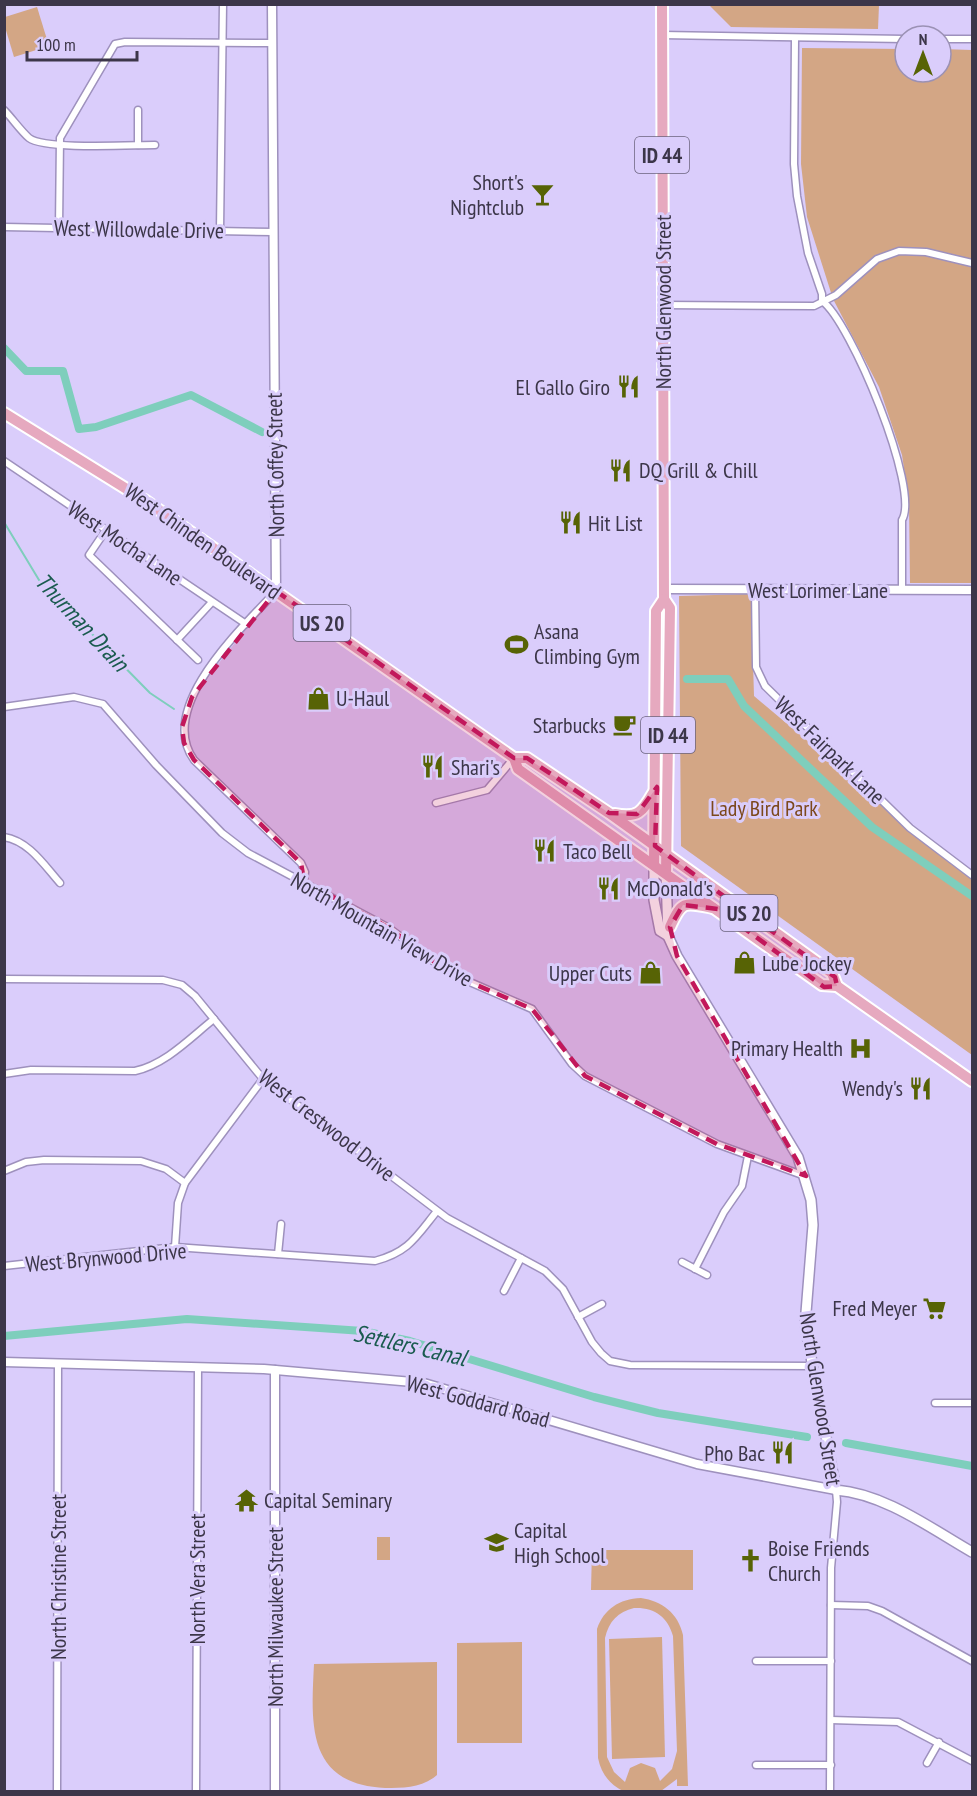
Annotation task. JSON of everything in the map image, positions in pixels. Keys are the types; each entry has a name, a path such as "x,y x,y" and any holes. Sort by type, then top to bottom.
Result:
{"main road":[{"name":"North Glenwood Street","path":"662,4 664,594 670,608 666,873 669,932 691,981 798,1157 806,1176 813,1225 804,1313 836,1490"},
{"name":"West Chinden Boulevard","path":"4,413 146,501 276,591 514,758 518,769 718,909 824,987 837,986"},
{"name":"North Glenwood Street","path":"664,594 656,611 657,787 654,865 656,917 660,931 669,932"},
{"name":"West Chinden Boulevard","path":"514,758 527,758 609,813 832,974 837,986 972,1081"},
{"path":"609,813 630,817 637,814 657,787"},
{"path":"669,932 676,912 683,905 690,903 718,909"},
{"path":"836,1490 851,1491 883,1502 972,1552"}],"street":[{"path":"220,229 223,4"},
{"name":"North Coffey Street","path":"273,4 276,591"},
{"path":"662,35 893,39"},
{"path":"795,39 796,196 808,253 822,294 822,301"},
{"path":"953,39 972,39"},
{"path":"59,227 60,145 63,130 115,44 125,42 272,43"},
{"path":"4,110 29,138 36,141 60,145 155,145"},
{"path":"138,110 138,145"},
{"name":"West Willowdale Drive","path":"4,227 220,229 273,232"},
{"path":"663,305 814,306 836,295 877,259 899,251 926,252 972,263"},
{"path":"822,301 834,311 876,394 888,427 903,486 905,515 902,520 902,590"},
{"name":"West Mocha Lane","path":"4,461 246,624"},
{"path":"106,530 89,555 198,660"},
{"name":"West Lorimer Lane","path":"664,594 755,589 972,590"},
{"name":"West Fairpark Lane","path":"755,589 756,667 765,686 910,828 972,875"},
{"path":"276,591 246,624 199,684 184,720 184,743 194,760 301,863 305,872 304,881"},
{"path":"177,640 212,602"},
{"name":"North Mountain View Drive","path":"4,707 74,697 103,704 156,765 222,833 248,853 389,928 450,973 532,1009 561,1051 585,1076 688,1130 748,1156 806,1176"},
{"path":"436,803 487,790 514,758"},
{"path":"4,837 18,841 27,847 60,883"},
{"name":"West Crestwood Drive","path":"4,979 163,980 182,985 195,996 263,1079 437,1211 555,1279 601,1353 610,1361 619,1364 812,1366"},
{"path":"4,1074 31,1070 135,1071 148,1068 161,1061 214,1019"},
{"path":"175,1247 178,1203 185,1183 263,1079"},
{"path":"695,1269 724,1212 742,1185 748,1156"},
{"path":"4,1171 26,1162 44,1160 141,1161 166,1169 185,1183"},
{"name":"West Brynwood Drive","path":"4,1266 175,1247 375,1261 396,1256 411,1245 437,1211"},
{"path":"278,1254 280,1224"},
{"path":"504,1291 521,1258"},
{"path":"682,1262 707,1275"},
{"path":"578,1317 602,1304"},
{"name":"West Goddard Road","path":"4,1362 275,1370 424,1383 697,1464 836,1490"},
{"name":"North Christine Street","path":"57,1791 58,1363"},
{"name":"North Vera Street","path":"196,1791 198,1367"},
{"name":"North Milwaukee Street","path":"275,1370 275,1791"},
{"path":"936,1403 972,1403"},
{"name":"North Glenwood Street","path":"830,1791 831,1568 836,1490"},
{"path":"831,1605 868,1606 882,1611 972,1661"},
{"path":"756,1661 831,1661"},
{"path":"831,1720 898,1722 972,1761"},
{"path":"927,1763 939,1742"},
{"path":"756,1765 831,1765"}],"highlighted area":[{"path":"276,591 514,758 527,758 609,813 637,814 657,787 655,846 835,977 837,986 824,987 718,909 683,905 670,927 677,956 806,1176 717,1144 585,1076 532,1009 449,973 389,928 304,881 301,863 194,760 184,743 182,727 192,697"}],"green space":[{"path":"709,5 879,5 878,29 731,27"},
{"path":"37,7 49,46 14,57 5,27 5,17"},
{"path":"802,48 893,49 893,84 953,84 953,49 972,50 972,583 910,583 909,502 902,455 879,387 833,299 807,217 801,164"},
{"name":"Lady Bird Park","path":"751,594 754,696 972,879 972,1055 681,846 679,596"},
{"path":"377,1537 390,1537 390,1560 377,1560"},
{"path":"592,1550 693,1550 693,1590 591,1590"},
{"path":"641,1598 662,1605 673,1614 681,1627 688,1786 677,1786 677,1779 661,1791 623,1791 610,1781 599,1763 597,1629 613,1606","holes":["634,1608 659,1614 668,1623 673,1636 677,1751 672,1769 660,1781 655,1768 641,1763 630,1768 625,1782 614,1772 607,1757 605,1638 612,1622 619,1615"]},
{"path":"662,1637 665,1757 612,1759 609,1639"},
{"path":"522,1642 522,1743 457,1743 457,1643"},
{"path":"437,1662 437,1775 419,1785 385,1788 359,1784 340,1775 327,1763 314,1729 314,1664"}],"waterway":[{"path":"4,348 26,371 63,371 79,429 96,427 191,395 262,432"},
{"name":"Thurman Drain","path":"4,522 39,580 150,693 174,709"},
{"path":"687,679 728,679 744,706 872,827 972,896"},
{"name":"Settlers Canal","path":"4,1336 187,1319 363,1331 410,1341 594,1397 658,1413 807,1437"},
{"name":"Settlers Canal","path":"846,1443 972,1466"}],"place":[{"name":"Short's Nightclub","path":"542,195"},
{"name":"El Gallo Giro","path":"628,387"},
{"name":"DQ Grill & Chill","path":"621,470"},
{"name":"Hit List","path":"570,523"},
{"name":"Asana Climbing Gym","path":"516,644"},
{"name":"U-Haul","path":"318,698"},
{"name":"Starbucks","path":"624,725"},
{"name":"Shari's","path":"433,767"},
{"name":"Taco Bell","path":"545,851"},
{"name":"McDonald's","path":"609,888"},
{"name":"Lube Jockey","path":"744,963"},
{"name":"Upper Cuts","path":"650,973"},
{"name":"Primary Health","path":"861,1048"},
{"name":"Wendy's","path":"921,1088"},
{"name":"Fred Meyer","path":"935,1308"},
{"name":"Pho Bac","path":"783,1453"},
{"name":"Capital Seminary","path":"246,1500"},
{"name":"Capital High School","path":"496,1543"},
{"name":"Boise Friends Church","path":"750,1561"}]}
